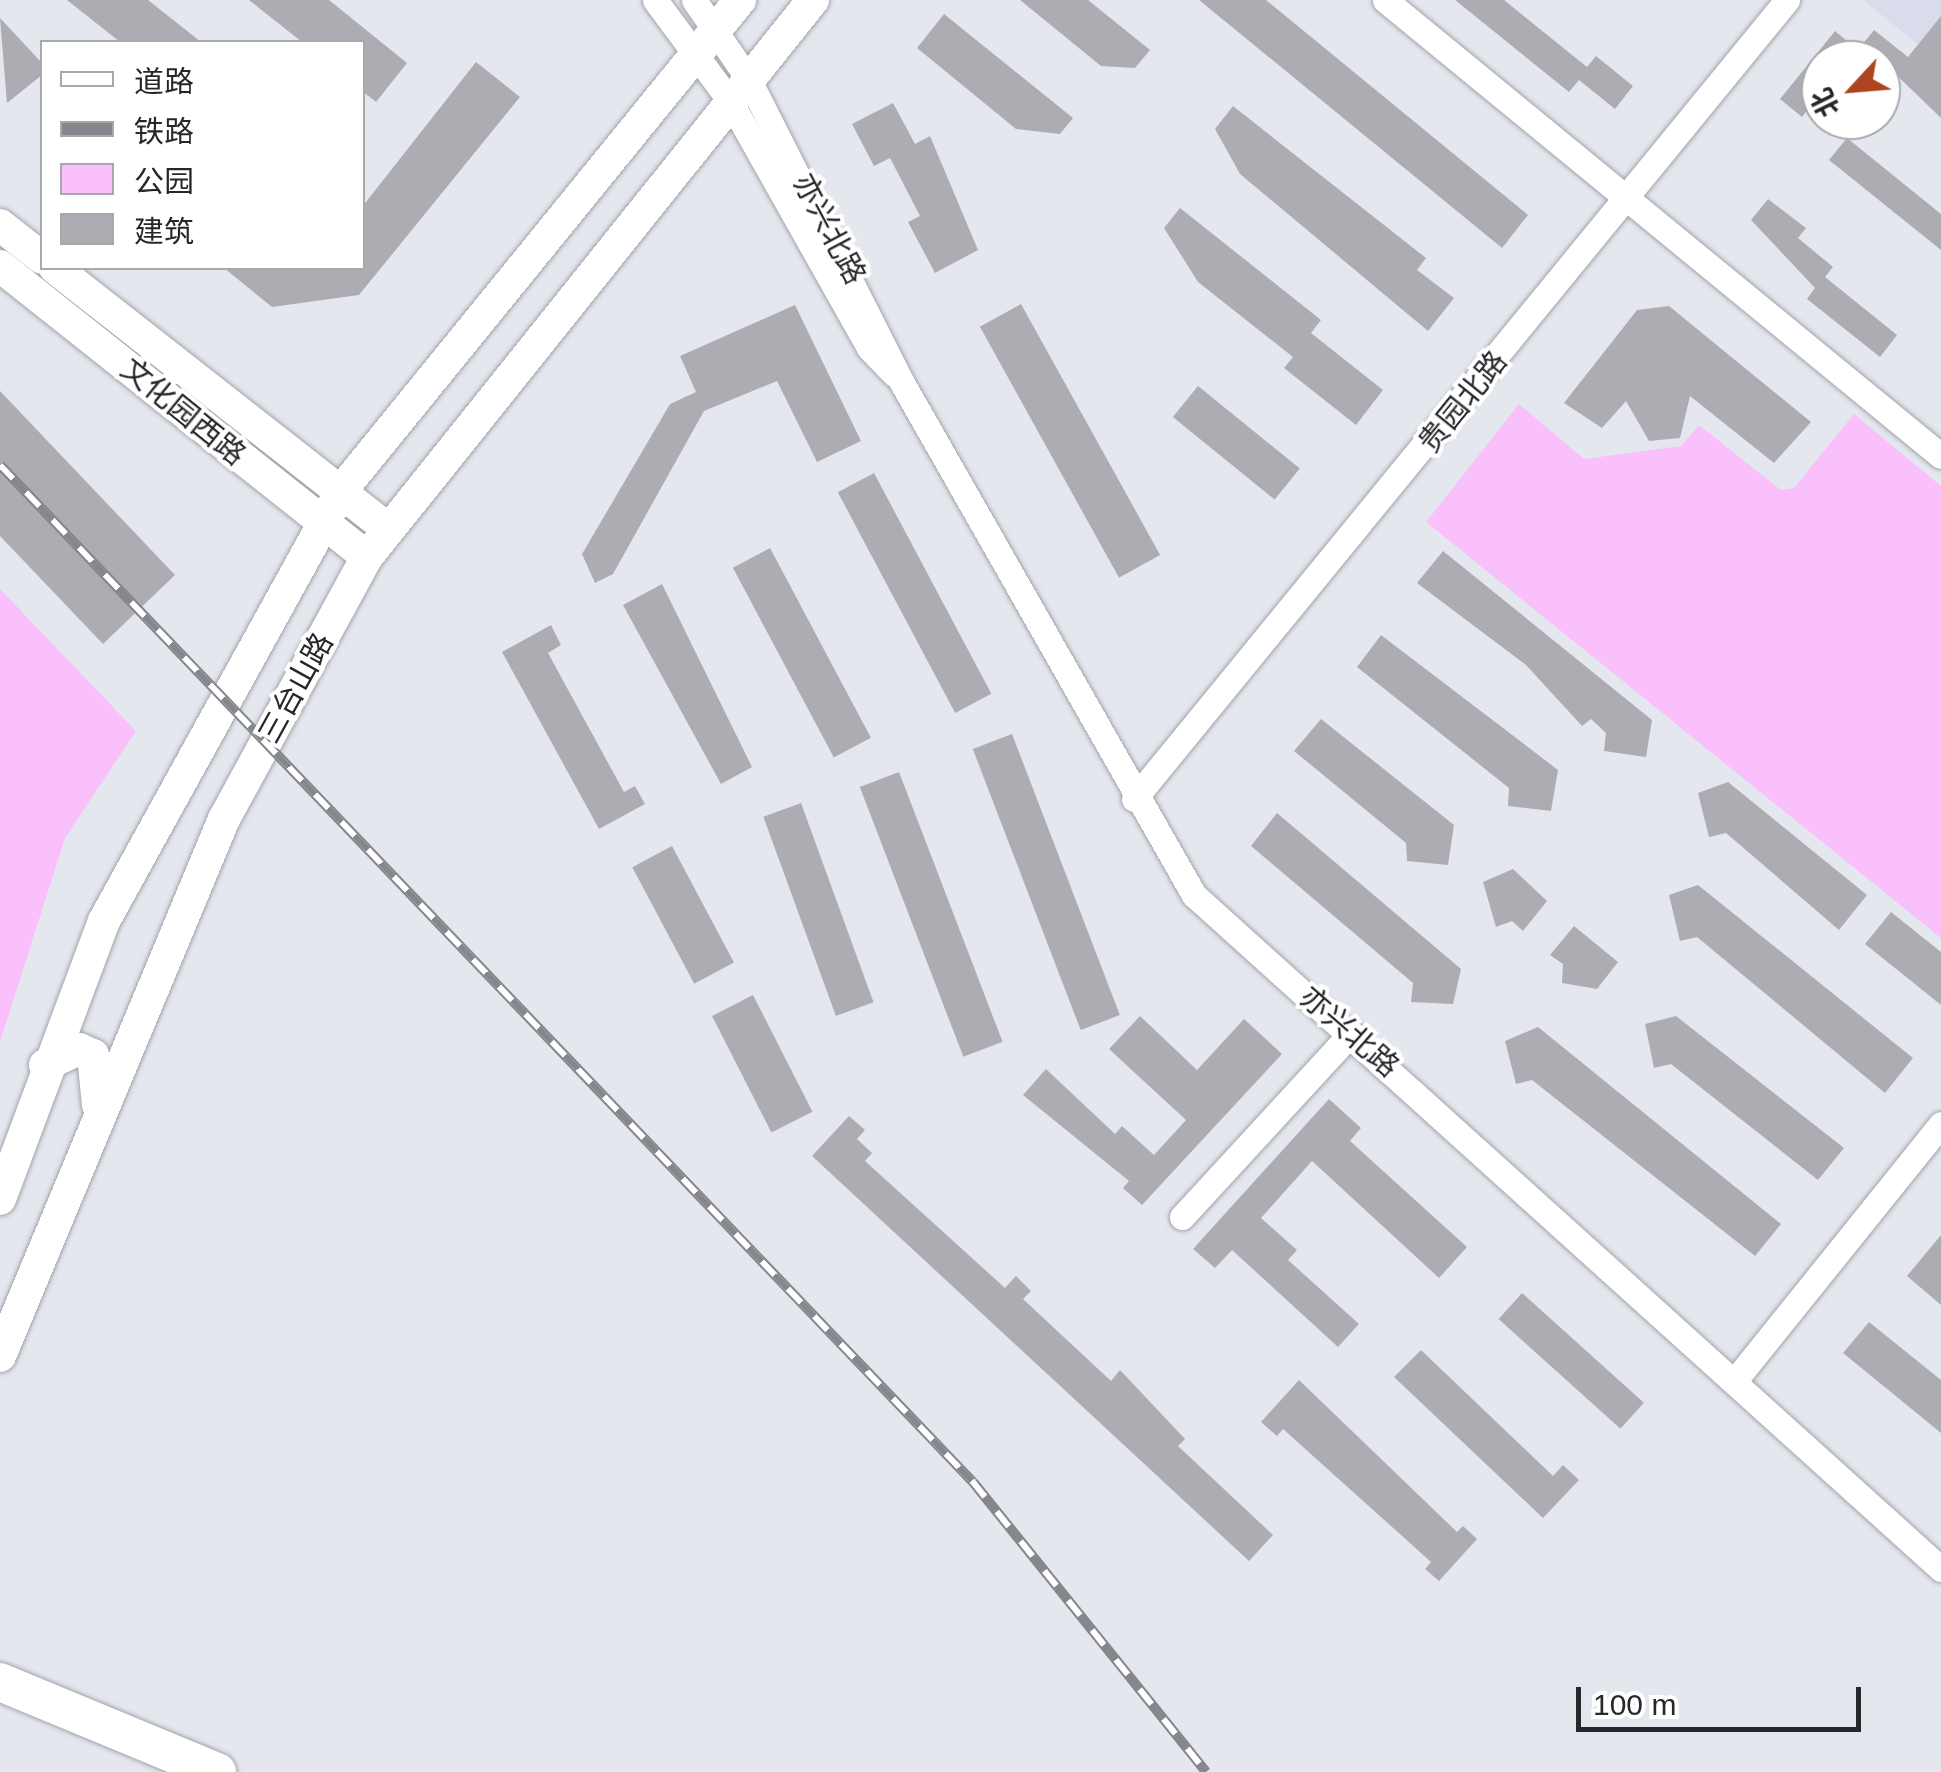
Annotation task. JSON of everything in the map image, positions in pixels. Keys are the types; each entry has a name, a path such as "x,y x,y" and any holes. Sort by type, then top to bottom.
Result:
{"highway":[{"path":"0,1682 217,1772"}],"main road":[{"name":"三台山路","path":"0,1200 45,1065 104,921 341,491 740,0"},
{"name":"三台山路","path":"0,1356 224,819 367,557 813,0"},
{"path":"0,224 40,256"},
{"name":"文化园西路","path":"0,266 367,557"},
{"name":"文化园西路","path":"58,270 387,528"},
{"path":"45,1065 79,1049 93,1056 96,1125"}],"street":[{"path":"656,0 707,43"},
{"path":"694,0 707,43"},
{"path":"1386,0 1632,194 1941,456"},
{"name":"贵园北路","path":"1134,799 1632,194 1786,0"},
{"name":"亦兴北路","path":"707,43 740,90 870,348 901,380 1134,799 1194,895 1736,1379 1941,1569"},
{"path":"1182,1217 1351,1034"},
{"path":"1736,1379 1941,1124"}],"shaded area":[{"path":"1863,0 1941,0 1941,63"}],"green space":[{"path":"1519,404 1584,459 1681,446 1699,425 1781,490 1794,488 1854,414 1941,486 1941,938 1426,522"},
{"path":"0,589 136,731 65,838 0,1042"}],"building":[{"path":"67,0 148,0 198,40 117,40"},
{"path":"249,0 329,0 407,63 376,102 365,93 365,40 299,40"},
{"path":"1020,0 1088,0 1150,50 1135,68 1101,66"},
{"path":"1199,0 1266,0 1528,215 1502,248"},
{"path":"1455,0 1504,0 1587,67 1596,56 1633,86 1615,109 1579,80 1569,92"},
{"path":"944,14 1073,118 1060,134 1016,129 917,48"},
{"path":"1941,16 1941,118 1901,79 1901,51 1908,57"},
{"path":"0,18 40,61 40,77 7,103"},
{"path":"1874,30 1887,40 1866,40"},
{"path":"1835,31 1846,40 1828,40"},
{"path":"476,62 520,97 359,295 272,307 226,270 365,270 365,203"},
{"path":"1801,73 1801,116 1780,99"},
{"path":"893,103 915,144 930,136 978,250 935,273 908,222 920,216 890,158 874,166 852,124"},
{"path":"1233,106 1426,258 1417,270 1454,298 1428,331 1240,174 1215,129"},
{"path":"1849,140 1941,214 1941,250 1829,160"},
{"path":"1768,199 1806,228 1798,238 1833,267 1825,277 1897,335 1880,357 1807,299 1815,288 1751,220"},
{"path":"1180,208 1321,320 1311,333 1383,390 1356,425 1284,368 1293,357 1198,282 1164,228"},
{"path":"1021,304 1160,555 1119,578 980,327"},
{"path":"795,305 861,441 817,462 777,381 704,411 613,574 595,583 582,554 670,404 696,392 680,356"},
{"path":"1669,306 1811,422 1774,463 1690,396 1680,438 1649,441 1626,401 1602,428 1564,403 1637,310"},
{"path":"1198,386 1300,468 1275,500 1173,417"},
{"path":"0,391 175,575 103,644 0,536"},
{"path":"874,473 991,694 955,713 838,492"},
{"path":"770,548 871,738 834,758 733,568"},
{"path":"1443,551 1652,720 1646,757 1604,751 1606,733 1591,719 1582,726 1526,665 1417,583"},
{"path":"662,584 752,767 721,784 623,605"},
{"path":"551,625 561,645 548,653 624,792 635,786 645,804 599,829 502,652"},
{"path":"1381,635 1558,770 1551,811 1508,806 1509,788 1357,667"},
{"path":"1321,719 1454,825 1448,865 1407,861 1406,843 1294,751"},
{"path":"1012,734 1120,1015 1081,1030 973,749"},
{"path":"899,772 1003,1042 963,1057 860,787"},
{"path":"1728,782 1867,895 1839,930 1726,833 1709,837 1698,793"},
{"path":"801,803 874,1002 836,1016 763,817"},
{"path":"1277,813 1461,969 1453,1004 1411,1002 1413,983 1251,846"},
{"path":"672,846 734,963 694,984 632,867"},
{"path":"1513,869 1547,901 1523,931 1512,921 1496,927 1483,882"},
{"path":"1698,885 1913,1058 1885,1093 1697,937 1680,941 1669,895"},
{"path":"1891,912 1941,952 1941,1005 1865,944"},
{"path":"1574,926 1618,962 1597,989 1562,983 1563,964 1550,955"},
{"path":"753,995 812,1112 771,1133 712,1016"},
{"path":"1140,1016 1197,1070 1244,1019 1282,1054 1142,1205 1123,1188 1129,1181 1023,1095 1046,1069 1115,1134 1122,1126 1154,1155 1186,1120 1109,1049"},
{"path":"1676,1016 1844,1148 1818,1180 1671,1064 1654,1068 1645,1024"},
{"path":"1538,1027 1781,1224 1755,1256 1532,1080 1516,1084 1505,1041"},
{"path":"1329,1099 1361,1128 1350,1141 1467,1247 1439,1278 1312,1161 1261,1218 1297,1250 1288,1260 1359,1324 1338,1347 1232,1250 1215,1268 1193,1249"},
{"path":"849,1116 865,1130 857,1139 872,1153 865,1161 1005,1288 1016,1276 1031,1291 1023,1299 1111,1381 1120,1370 1185,1439 1178,1446 1273,1535 1249,1561 812,1156"},
{"path":"1941,1235 1941,1305 1907,1276"},
{"path":"1522,1293 1644,1403 1620,1429 1499,1319"},
{"path":"1869,1322 1941,1380 1941,1433 1843,1353"},
{"path":"1421,1350 1553,1476 1563,1465 1579,1480 1543,1518 1394,1377"},
{"path":"1299,1380 1457,1532 1463,1526 1477,1539 1439,1581 1425,1569 1431,1562 1283,1429 1277,1436 1261,1422"}],"railway":[{"path":"0,465 973,1482 1206,1772"}]}
